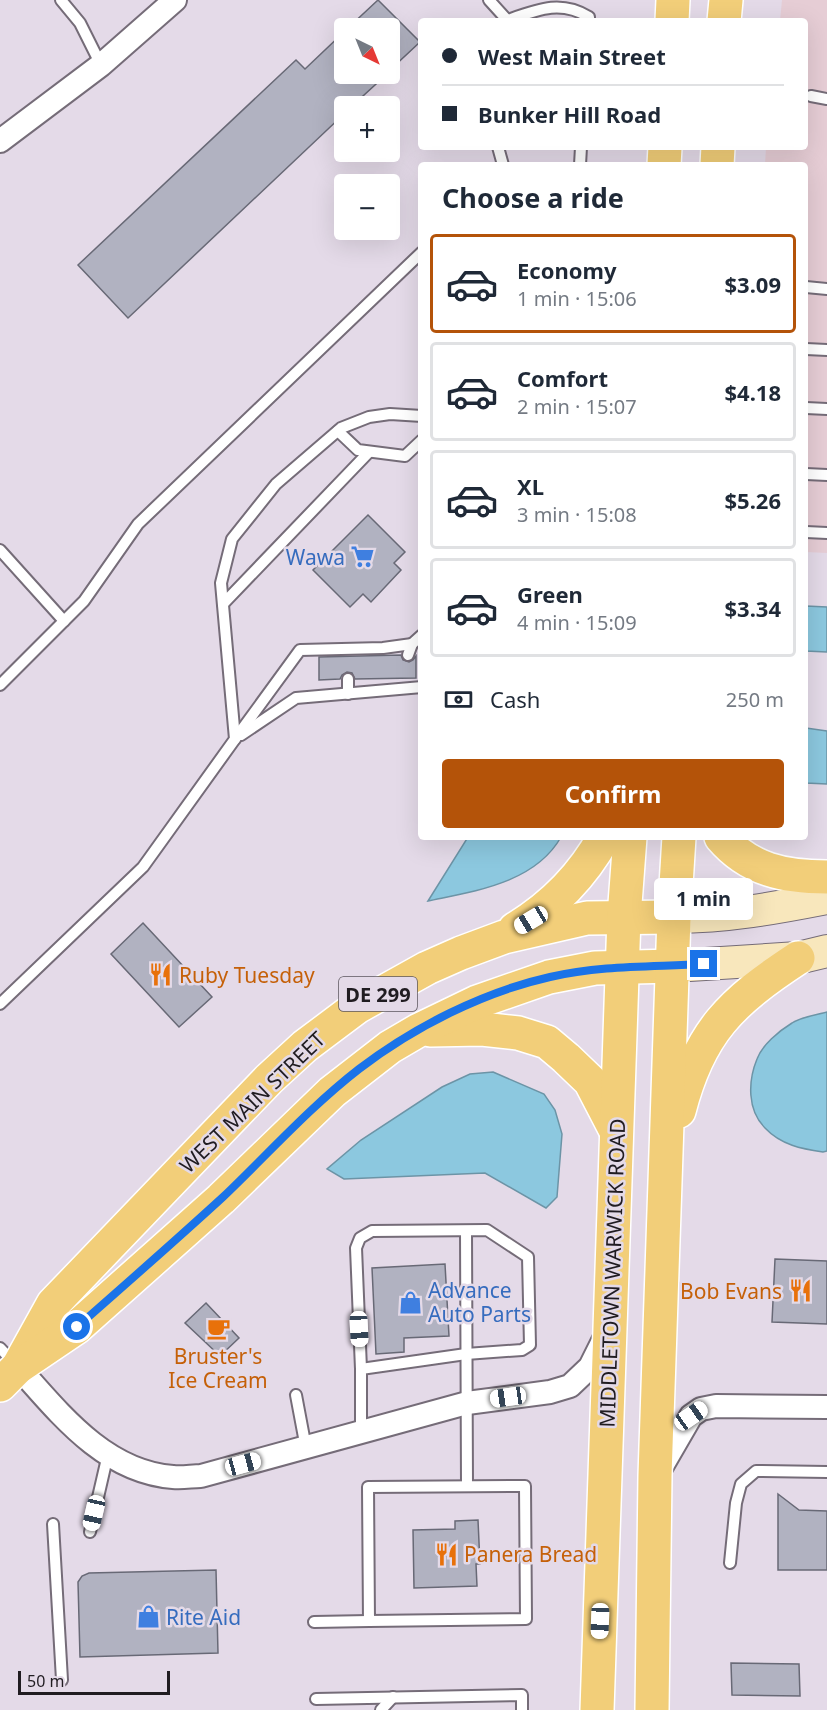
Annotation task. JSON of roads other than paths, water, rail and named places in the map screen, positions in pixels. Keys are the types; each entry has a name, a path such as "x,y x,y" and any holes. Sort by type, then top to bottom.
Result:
{"main road":[{"path":"672,18 673,0"},
{"path":"724,18 726,0"},
{"name":"DE 299","path":"504,936 531,920 564,892 602,840"},
{"name":"MIDDLETOWN WARWICK ROAD","path":"597,1710 624,917 630,840"},
{"path":"652,1710 656,1476 674,917 679,840"},
{"path":"725,840 754,864 768,871 804,877 827,877"},
{"path":"674,917 703,917 760,911 827,898"},
{"name":"WEST MAIN STREET","path":"6,1366 52,1304 261,1088 305,1046 357,1007 427,968 504,936 587,918 674,917"},
{"path":"623,966 674,966 812,954"},
{"path":"666,1162 685,1088 713,1030 749,992 812,954"},
{"name":"DE 299","path":"6,1366 77,1327 221,1198 332,1092 360,1069 419,1030 477,1002 549,977 595,968 623,966"},
{"path":"419,1030 482,1029 518,1033 547,1041 590,1081 616,1133"}],"street":[{"path":"101,65 154,0"},
{"path":"0,141 101,65 175,0"},
{"path":"6,1366 85,1438 108,1454 152,1474 175,1478 201,1476 467,1403 550,1392 570,1386 590,1367 610,1329"},
{"path":"656,1476 691,1416 701,1409 716,1406 827,1407"}],"lane":[{"path":"61,0 80,23 101,65"},
{"path":"489,0 505,18"},
{"path":"516,18 557,2 579,7 589,18"},
{"path":"811,96 827,99"},
{"path":"0,685 84,601 138,524 418,256"},
{"path":"808,288 827,289"},
{"path":"808,349 827,350"},
{"path":"808,408 827,410"},
{"path":"235,739 221,583 232,539 276,484 338,431 369,417 390,414 418,416"},
{"path":"338,431 358,450 369,452 405,456 418,444"},
{"path":"223,604 369,452"},
{"path":"808,474 827,475"},
{"path":"808,532 827,533"},
{"path":"0,550 64,621"},
{"path":"0,1004 143,867 300,650 383,652 410,649 418,639"},
{"path":"384,678 385,691"},
{"path":"348,679 348,694"},
{"path":"235,739 296,698 385,691 407,683 418,686"},
{"path":"361,1369 466,1354 522,1350 530,1344 528,1257 487,1230 372,1231 360,1238 356,1248 361,1433"},
{"path":"466,1231 467,1486"},
{"path":"296,1395 306,1448"},
{"path":"90,1532 108,1454"},
{"path":"730,1563 736,1503 741,1484 756,1471 827,1472"},
{"path":"314,1622 369,1621 526,1618 525,1486 368,1487 369,1621"},
{"path":"53,1524 62,1680"},
{"path":"316,1699 522,1695 522,1710"},
{"path":"381,1710 393,1697"}],"water":[{"path":"808,606 827,607 827,652 808,651"},
{"path":"808,728 827,731 827,784 808,783"},
{"path":"466,840 559,840 550,853 520,875 484,888 428,901"},
{"path":"827,1012 827,1151 823,1152 792,1145 771,1134 755,1113 751,1086 757,1059 772,1039 796,1021"},
{"path":"493,1072 544,1094 555,1110 562,1134 557,1197 546,1208 485,1173 344,1179 327,1169 361,1140 442,1087 470,1074"}],"place":[{"name":"Wawa","path":"363,557"},
{"name":"Ruby Tuesday","path":"161,975"},
{"name":"Bob Evans","path":"800,1291"},
{"name":"Advance Auto Parts","path":"410,1302"},
{"name":"Bruster's Ice Cream","path":"218,1328"},
{"name":"Panera Bread","path":"446,1554"},
{"name":"Rite Aid","path":"148,1617"}]}
